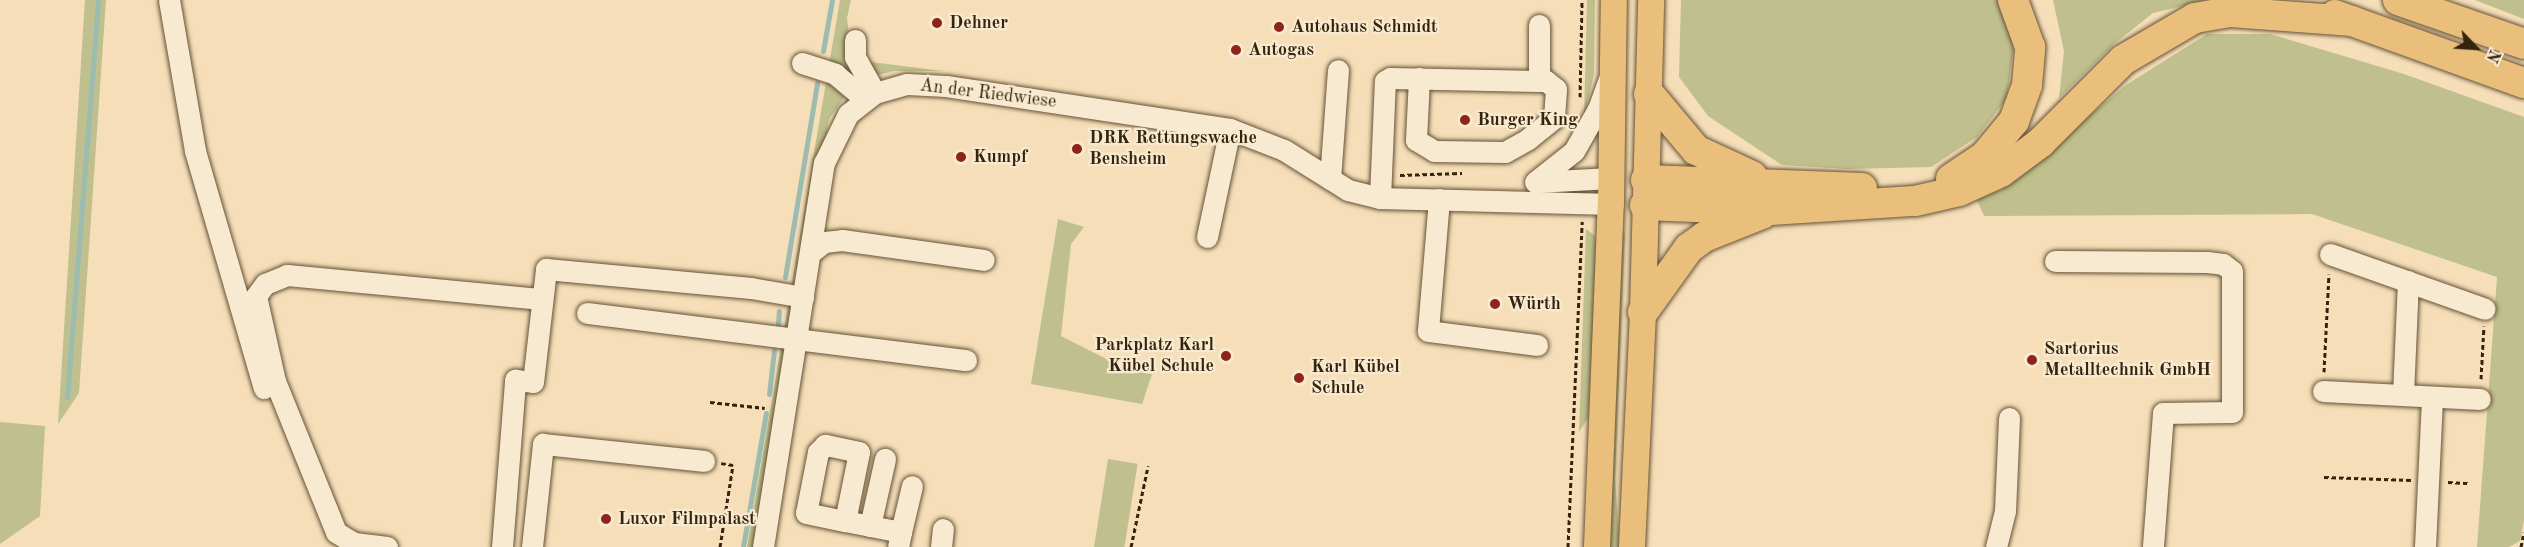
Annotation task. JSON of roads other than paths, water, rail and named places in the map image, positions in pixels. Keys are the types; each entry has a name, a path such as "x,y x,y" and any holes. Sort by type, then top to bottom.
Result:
{"highway":[{"path":"1643,312 1689,248 1774,197 1905,189 1951,179 1984,157 2014,121 2027,85 2030,47 2013,0"},
{"path":"2289,0 2524,83"},
{"path":"2398,0 2524,44"},
{"path":"1645,192 1915,201 1959,191 2001,172 2040,143 2123,60 2195,18 2229,12 2352,21"},
{"path":"1649,94 1696,150 1735,170 1774,197"}],"main road":[{"path":"1597,547 1611,204 1614,0"},
{"path":"1632,547 1643,312 1651,0"},
{"path":"1611,178 1645,192"},
{"path":"1611,204 1645,192"}],"street":[{"path":"169,0 195,151 261,379 328,547"},
{"path":"1539,25 1539,81"},
{"path":"855,40 855,57 870,96"},
{"path":"802,63 835,74 870,96"},
{"name":"An der Riedwiese","path":"1491,199 1535,182 1574,151 1598,109 1613,66"},
{"path":"1330,179 1338,70"},
{"path":"1380,198 1382,87 1390,78 1419,78 1539,81 1556,89 1554,118 1528,139 1505,152 1426,149 1416,140 1419,78"},
{"name":"An der Riedwiese","path":"763,547 824,163 848,114 870,96 907,84 946,86 1230,129 1284,150 1348,190 1380,198 1491,199 1611,204"},
{"path":"1207,237 1230,129"},
{"name":"An der Riedwiese","path":"1535,182 1611,178"},
{"path":"1439,199 1428,331 1537,345"},
{"path":"810,253 824,242 842,240 984,260"},
{"path":"2330,254 2485,309"},
{"path":"2055,261 2207,262 2223,264 2232,271 2232,412 2163,413 2153,547"},
{"path":"502,547 515,380 533,382 546,268 751,288 803,297"},
{"path":"387,547 354,543 336,532 275,381 256,296 265,284 287,275 543,298"},
{"path":"2403,395 2408,281"},
{"path":"587,313 966,360"},
{"path":"2323,392 2480,399"},
{"path":"2425,547 2432,397"},
{"path":"1996,547 2005,511 2009,418"},
{"path":"532,547 543,444 704,461"},
{"path":"870,526 885,459"},
{"path":"845,521 870,526 899,539 912,486"}],"waterway":[{"path":"67,397 98,0"},
{"path":"823,51 832,0"},
{"path":"785,277 817,83"},
{"path":"778,324 779,311"},
{"path":"769,394 774,350"},
{"path":"743,547 766,413"}],"place":[{"name":"Dehner","path":"937,23"},
{"name":"Autohaus Schmidt","path":"1279,27"},
{"name":"Autogas","path":"1236,50"},
{"name":"Burger King","path":"1465,120"},
{"name":"DRK Rettungswache Bensheim","path":"1077,149"},
{"name":"Kumpf","path":"961,157"},
{"name":"Würth","path":"1495,304"},
{"name":"Parkplatz Karl Kübel Schule","path":"1226,356"},
{"name":"Sartorius Metalltechnik GmbH","path":"2032,360"},
{"name":"Karl Kübel Schule","path":"1299,378"},
{"name":"Luxor Filmpalast","path":"606,519"}]}
